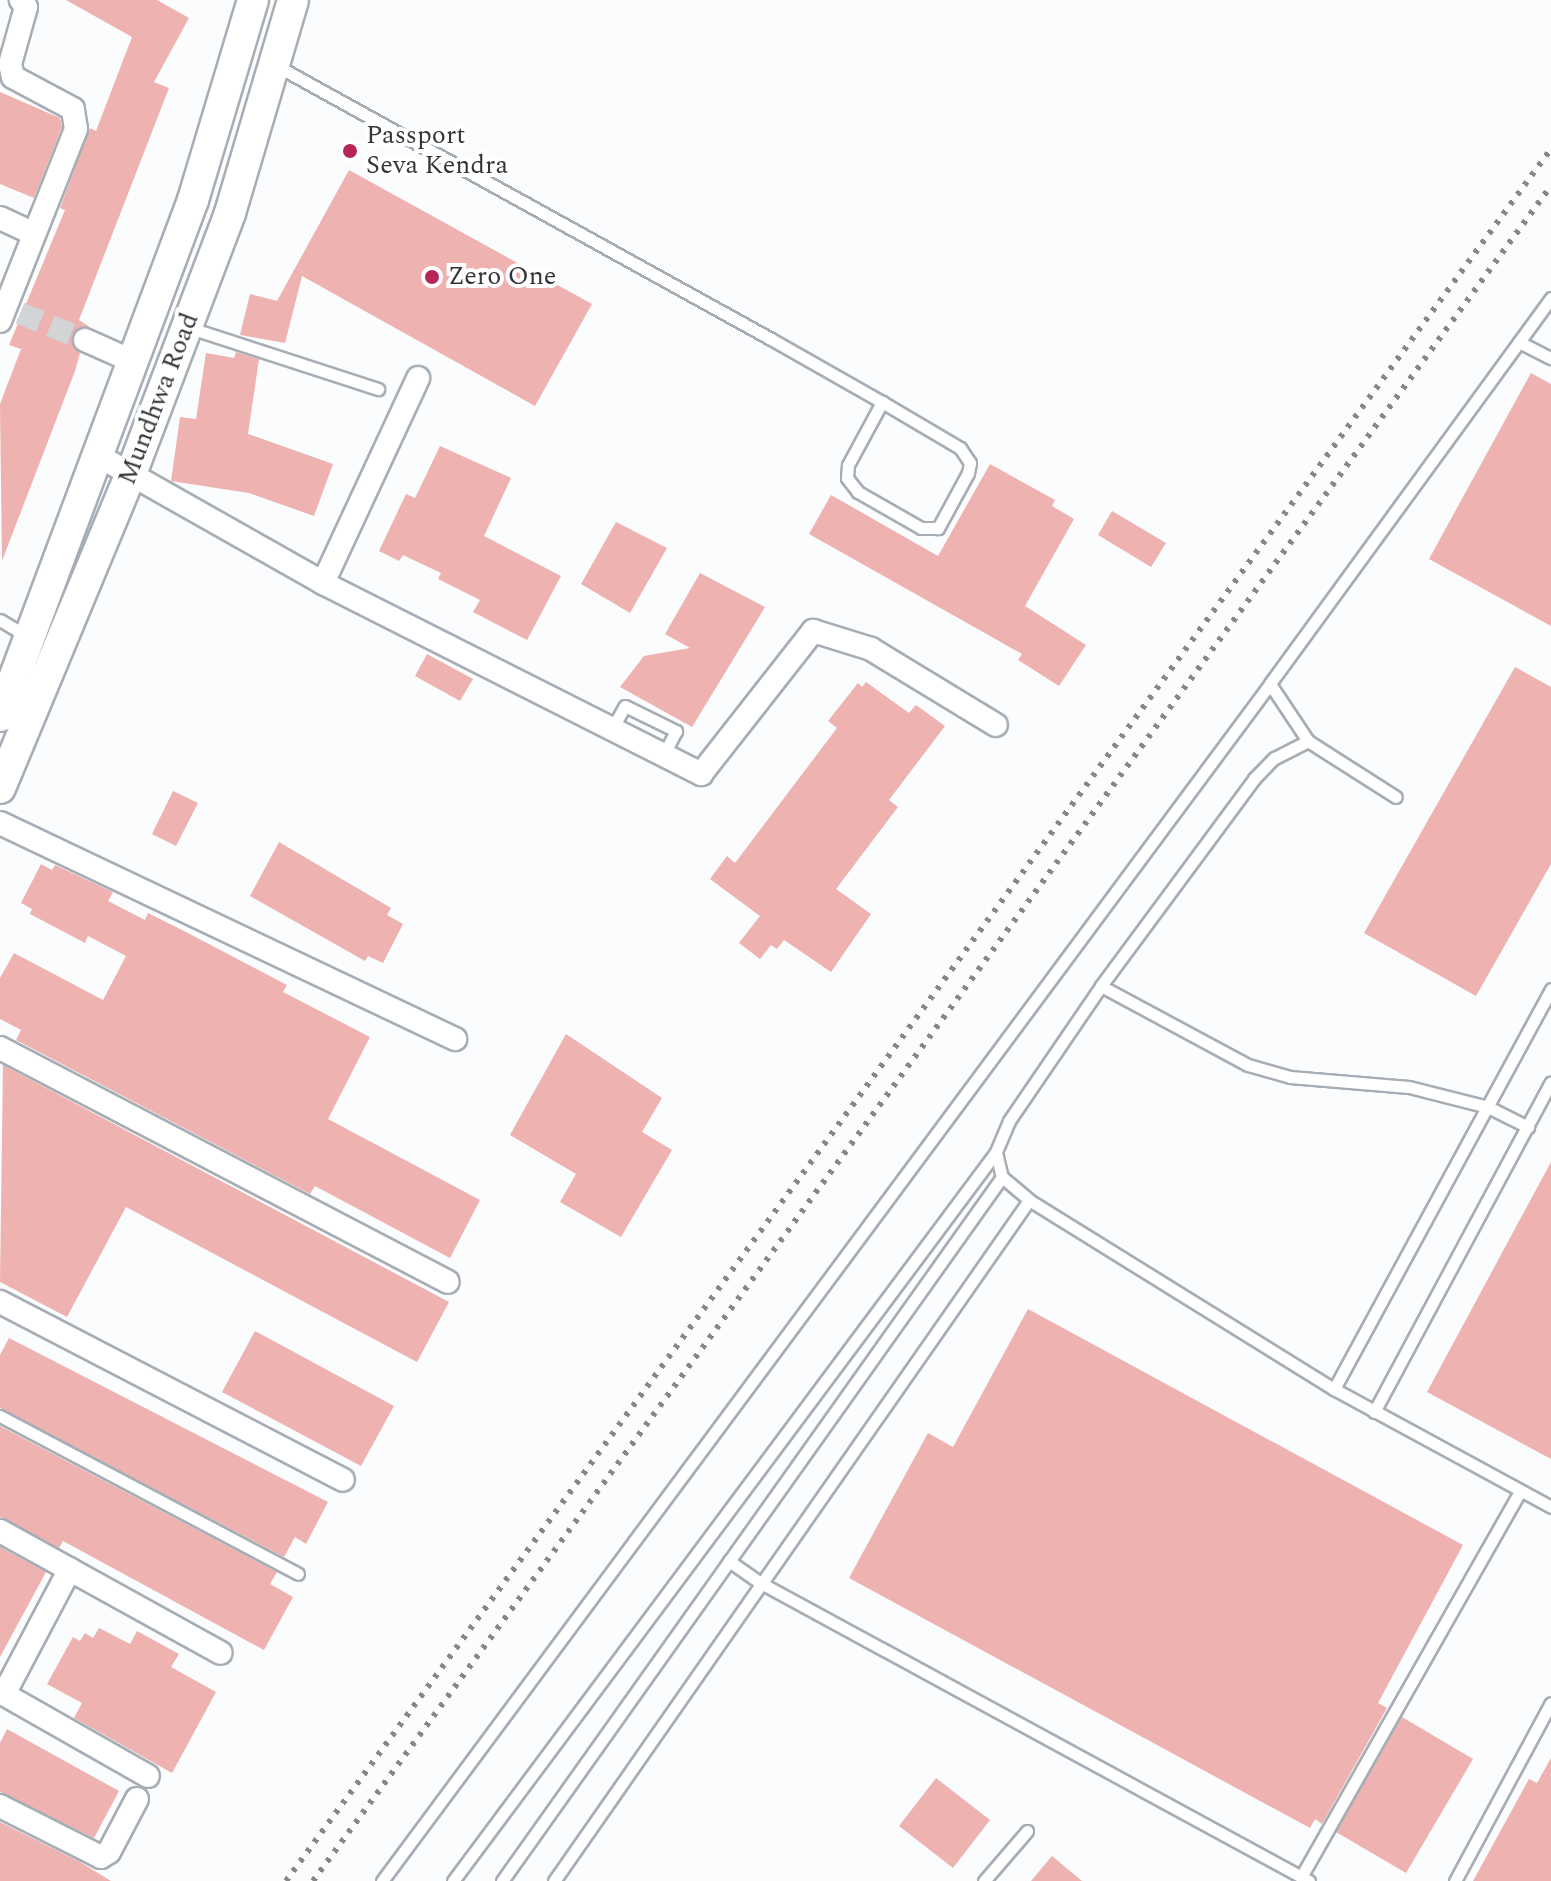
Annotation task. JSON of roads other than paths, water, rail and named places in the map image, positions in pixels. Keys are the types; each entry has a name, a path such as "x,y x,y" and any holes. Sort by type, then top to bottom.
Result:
{"main road":[{"path":"252,6 291,11"},
{"name":"Mundhwa Road","path":"0,716 193,200 252,6"},
{"name":"Mundhwa Road","path":"0,788 131,474 187,327 277,66 291,11"}],"street":[{"path":"6,311 32,233 76,129 73,109 13,77 10,64 26,7 21,0"},
{"path":"0,218 32,233"},
{"path":"85,340 132,361"},
{"path":"323,583 418,378"},
{"path":"97,455 323,583 701,774 813,631 871,649 996,725"},
{"path":"0,823 455,1039"},
{"path":"0,1048 448,1282"},
{"path":"0,1302 343,1480"},
{"path":"0,1531 221,1653"},
{"path":"70,1569 2,1693 148,1776"},
{"path":"0,1806 101,1857 109,1852 137,1799"}],"lane":[{"path":"277,66 882,402 967,455 968,473 938,528 921,528 858,492 847,478 848,465 882,402"},
{"path":"382,1881 1270,684 1551,298"},
{"path":"187,327 378,389"},
{"path":"1519,342 1551,358"},
{"path":"0,620 28,637"},
{"path":"1270,684 1308,741 1396,797"},
{"path":"453,1881 996,1152 1009,1121 1101,986 1254,779 1274,758 1308,741"},
{"path":"1101,986 1248,1065 1290,1077 1409,1087 1488,1107 1528,1127"},
{"path":"1334,1389 1551,989"},
{"path":"1374,1412 1551,1082"},
{"path":"996,1152 1002,1177 1029,1200 1334,1389 1551,1507"},
{"path":"502,1881 1002,1177"},
{"path":"554,1881 759,1582 1029,1200"},
{"path":"0,1416 298,1574"},
{"path":"729,1561 759,1582 1305,1879 1520,1492"},
{"path":"1455,1881 1551,1703"},
{"path":"984,1881 1027,1831"}],"tunnel":[{"path":"20,313 85,340"}],"railway":[{"path":"286,1881 1551,149"},
{"path":"313,1881 1551,186"}],"place":[{"name":"Passport Seva Kendra","path":"350,151"},
{"name":"Zero One","path":"432,277"}]}
